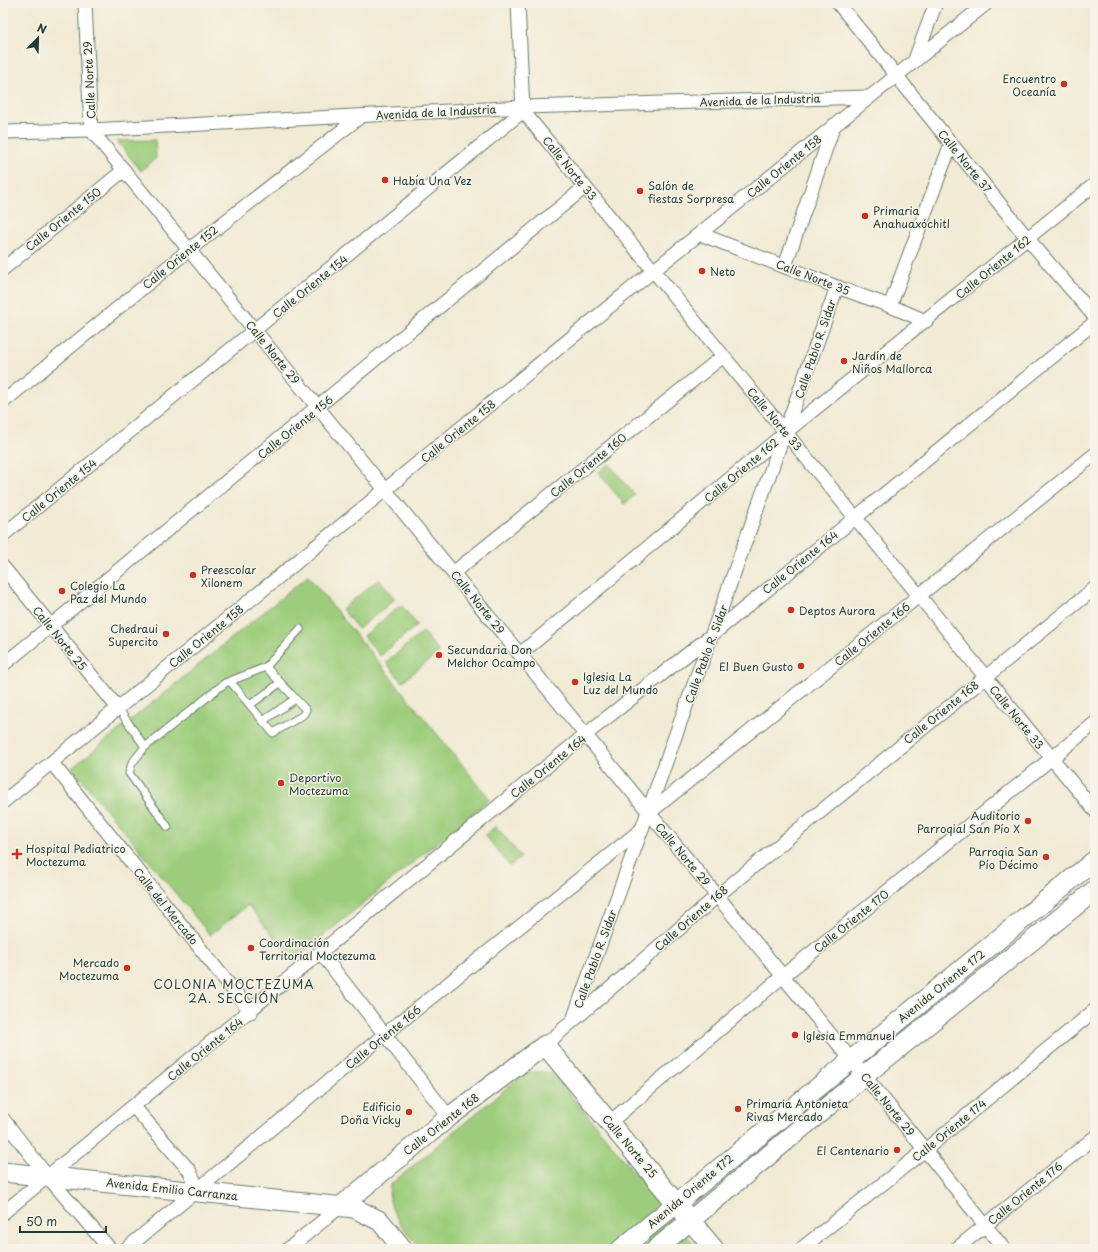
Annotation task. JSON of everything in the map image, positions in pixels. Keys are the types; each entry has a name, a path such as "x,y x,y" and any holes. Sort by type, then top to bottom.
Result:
{"street":[{"name":"Calle Norte 29","path":"85,3 91,130 190,249 318,408 851,1059 1004,1249"},
{"path":"518,3 523,109"},
{"name":"Calle Norte 37","path":"838,3 1028,239 1095,317"},
{"path":"914,62 936,3"},
{"name":"Calle Oriente 158","path":"3,802 653,271 987,3"},
{"name":"Avenida de la Industria","path":"3,132 91,130 523,109 869,97"},
{"name":"Calle Norte 33","path":"523,109 722,357 786,432 918,597 1095,811"},
{"name":"Calle Oriente 154","path":"3,535 256,330 523,109"},
{"name":"Calle Oriente 152","path":"3,402 190,249 361,116"},
{"path":"785,266 834,125"},
{"path":"3,143 17,131"},
{"path":"890,306 951,144"},
{"name":"Calle Oriente 150","path":"3,269 124,170"},
{"name":"Calle Oriente 162","path":"520,654 786,432 1095,184"},
{"name":"Calle Oriente 156","path":"3,665 318,408 585,187"},
{"name":"Calle Norte 35","path":"700,234 926,321"},
{"name":"Calle Pablo R. Sidar","path":"573,1020 649,813 837,287"},
{"name":"Calle Oriente 164","path":"3,1213 251,1012 586,735 713,634 1095,322"},
{"name":"Calle Oriente 160","path":"453,573 722,357"},
{"name":"Calle Oriente 166","path":"649,813 1095,454"},
{"name":"Calle Norte 25","path":"3,567 118,708"},
{"name":"Calle Oriente 168","path":"288,1249 449,1117 545,1045 718,896 984,677 1095,588"},
{"name":"Calle Oriente 170","path":"610,1122 783,976 1095,723"},
{"name":"Calle del Mercado","path":"52,763 251,1012"},
{"name":"Calle Oriente 166","path":"126,1249 197,1192 384,1035 642,829"},
{"name":"Avenida Oriente 172","path":"621,1249 1095,860"},
{"name":"Avenida Oriente 172","path":"656,1249 864,1076 1095,890"},
{"path":"321,953 449,1117"},
{"name":"Calle Oriente 174","path":"801,1249 925,1150 1095,1010"},
{"name":"Calle Norte 25","path":"545,1045 677,1202 714,1249"},
{"path":"134,1107 189,1170 194,1180 197,1192"},
{"path":"3,1119 48,1177 110,1249"},
{"name":"Calle Oriente 176","path":"956,1249 1095,1137"},
{"name":"Avenida Emilio Carranza","path":"3,1172 341,1206"},
{"path":"341,1206 354,1208 380,1221 403,1249"}],"lane":[{"path":"168,827 129,773 132,763 145,747 225,683 266,667 300,629"},
{"path":"230,681 273,732 303,715 306,710 266,667"},
{"path":"250,705 280,683"},
{"path":"263,721 295,699"},
{"path":"118,708 145,747"}],"green space":[{"path":"155,140 156,158 141,171 117,141"},
{"path":"609,464 635,495 624,504 598,472"},
{"name":"Deportivo Moctezuma","path":"308,576 490,799 293,961 248,905 210,935 72,768"},
{"path":"379,579 395,599 358,629 342,609"},
{"path":"401,605 417,625 380,656 364,636"},
{"path":"423,632 439,652 402,682 386,662"},
{"path":"496,826 521,857 510,866 485,835"},
{"path":"526,1072 551,1072 553,1074 698,1249 421,1249 403,1228 394,1212 389,1194 390,1185"}],"place":[{"name":"Encuentro Oceanía","path":"1064,84"},
{"name":"Había Una Vez","path":"385,180"},
{"name":"Salón de fiestas Sorpresa","path":"640,191"},
{"name":"Primaria Anahuaxóchitl","path":"865,216"},
{"name":"Neto","path":"702,271"},
{"name":"Jardín de Niños Mallorca","path":"844,361"},
{"name":"Preescolar Xilonem","path":"193,575"},
{"name":"Colegio La Paz del Mundo","path":"62,591"},
{"name":"Deptos Aurora","path":"791,610"},
{"name":"Chedraui Supercito","path":"166,634"},
{"name":"Secundaria Don Melchor Ocampo","path":"439,655"},
{"name":"El Buen Gusto","path":"801,666"},
{"name":"Iglesia La Luz del Mundo","path":"575,682"},
{"name":"Deportivo Moctezuma","path":"281,783"},
{"name":"Auditorio Parroqial San Pío X","path":"1028,821"},
{"name":"Hospital Pediatrico Moctezuma","path":"17,854"},
{"name":"Parroqia San Pío Décimo","path":"1046,857"},
{"name":"Coordinación Territorial Moctezuma","path":"251,948"},
{"name":"Mercado Moctezuma","path":"127,968"},
{"name":"Iglesia Emmanuel","path":"795,1035"},
{"name":"Primaria Antonieta Rivas Mercado","path":"738,1109"},
{"name":"Edificio Doña Vicky","path":"409,1112"},
{"name":"El Centenario","path":"897,1150"}],"district":[{"name":"COLONIA MOCTEZUMA 2A. SECCIÓN","path":"234,991"}]}
